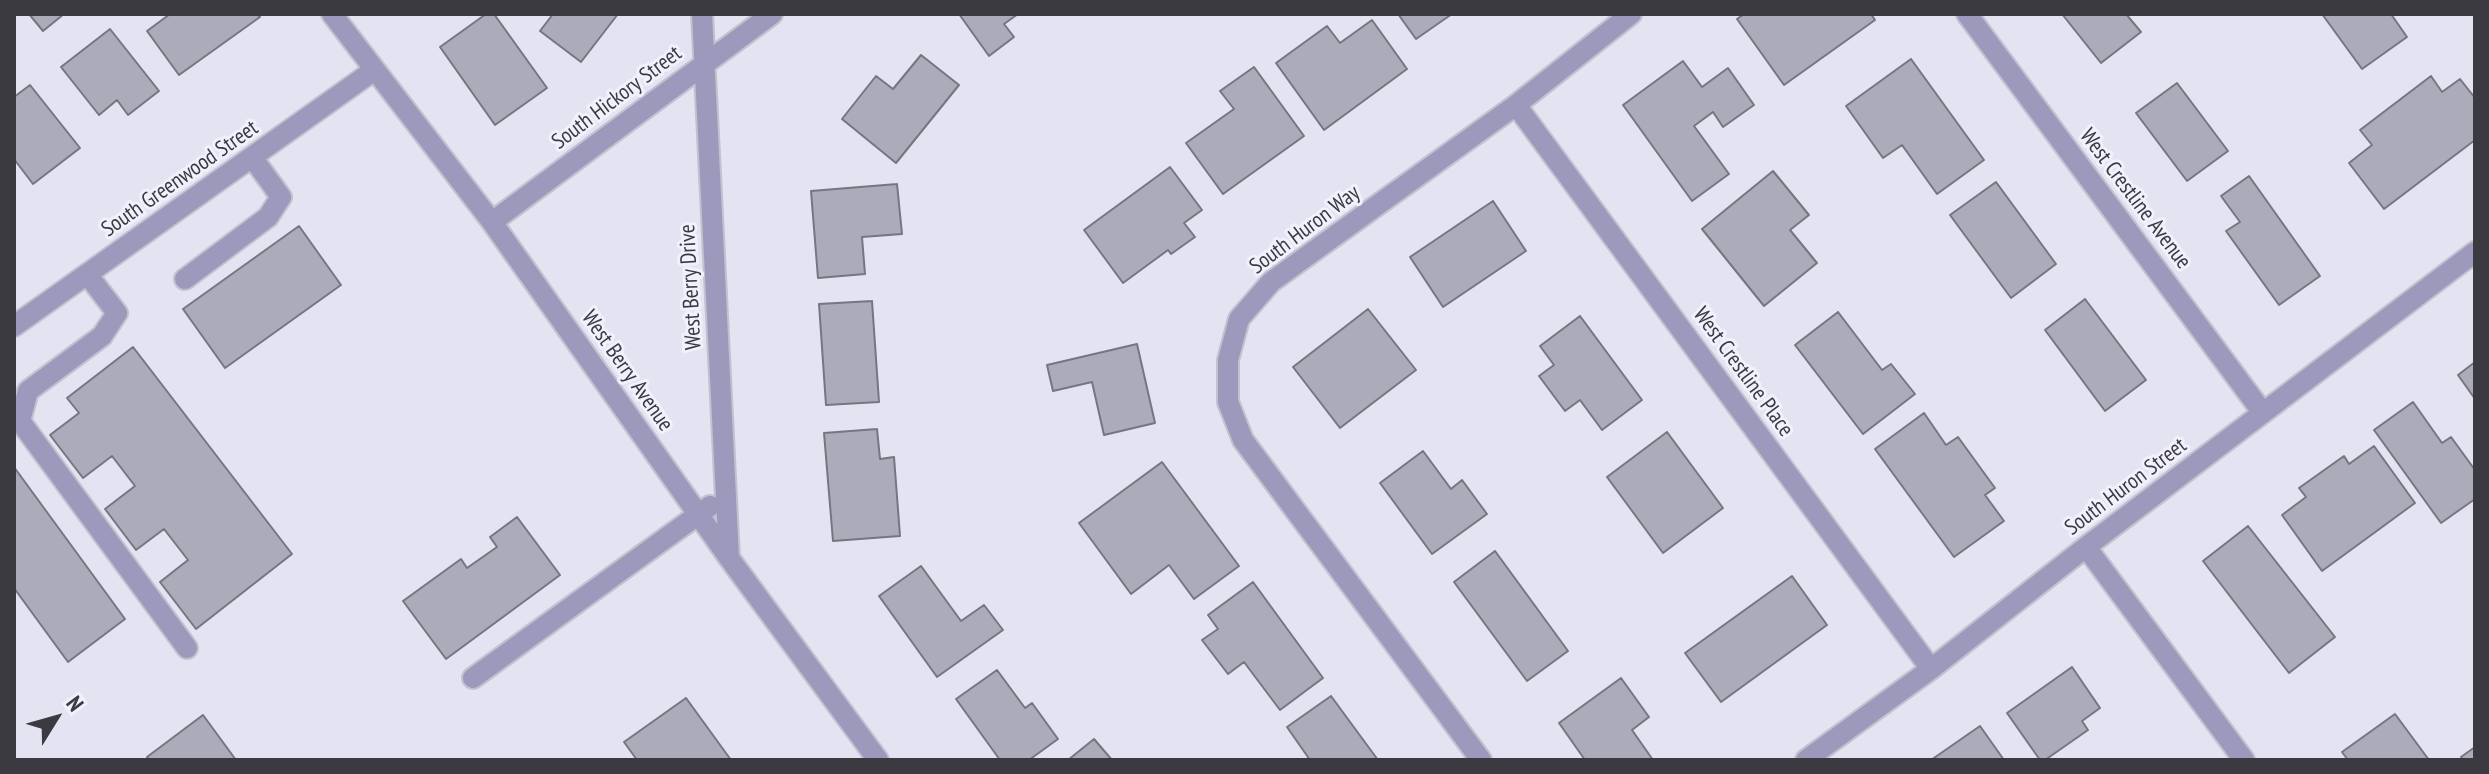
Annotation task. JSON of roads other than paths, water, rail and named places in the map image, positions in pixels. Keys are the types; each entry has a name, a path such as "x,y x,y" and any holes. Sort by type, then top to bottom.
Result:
{"street":[{"name":"West Berry Avenue","path":"332,14 492,222 729,558 878,760"},
{"name":"West Berry Drive","path":"702,14 729,558"},
{"name":"South Hickory Street","path":"492,222 772,14"},
{"name":"South Huron Way","path":"1481,760 1243,440 1228,402 1228,360 1239,319 1271,282 1516,105 1631,14"},
{"name":"West Crestline Avenue","path":"1967,14 2263,413"},
{"name":"South Greenwood Street","path":"14,326 373,71"},
{"name":"West Crestline Place","path":"1516,105 1931,669"},
{"path":"185,279 268,217 281,197 252,157"},
{"name":"South Huron Street","path":"1806,760 1931,669 2086,547 2475,252"},
{"path":"87,274 117,313 102,336 28,391 20,421 187,648"},
{"path":"473,678 726,495"},
{"path":"2086,547 2244,760"}]}
